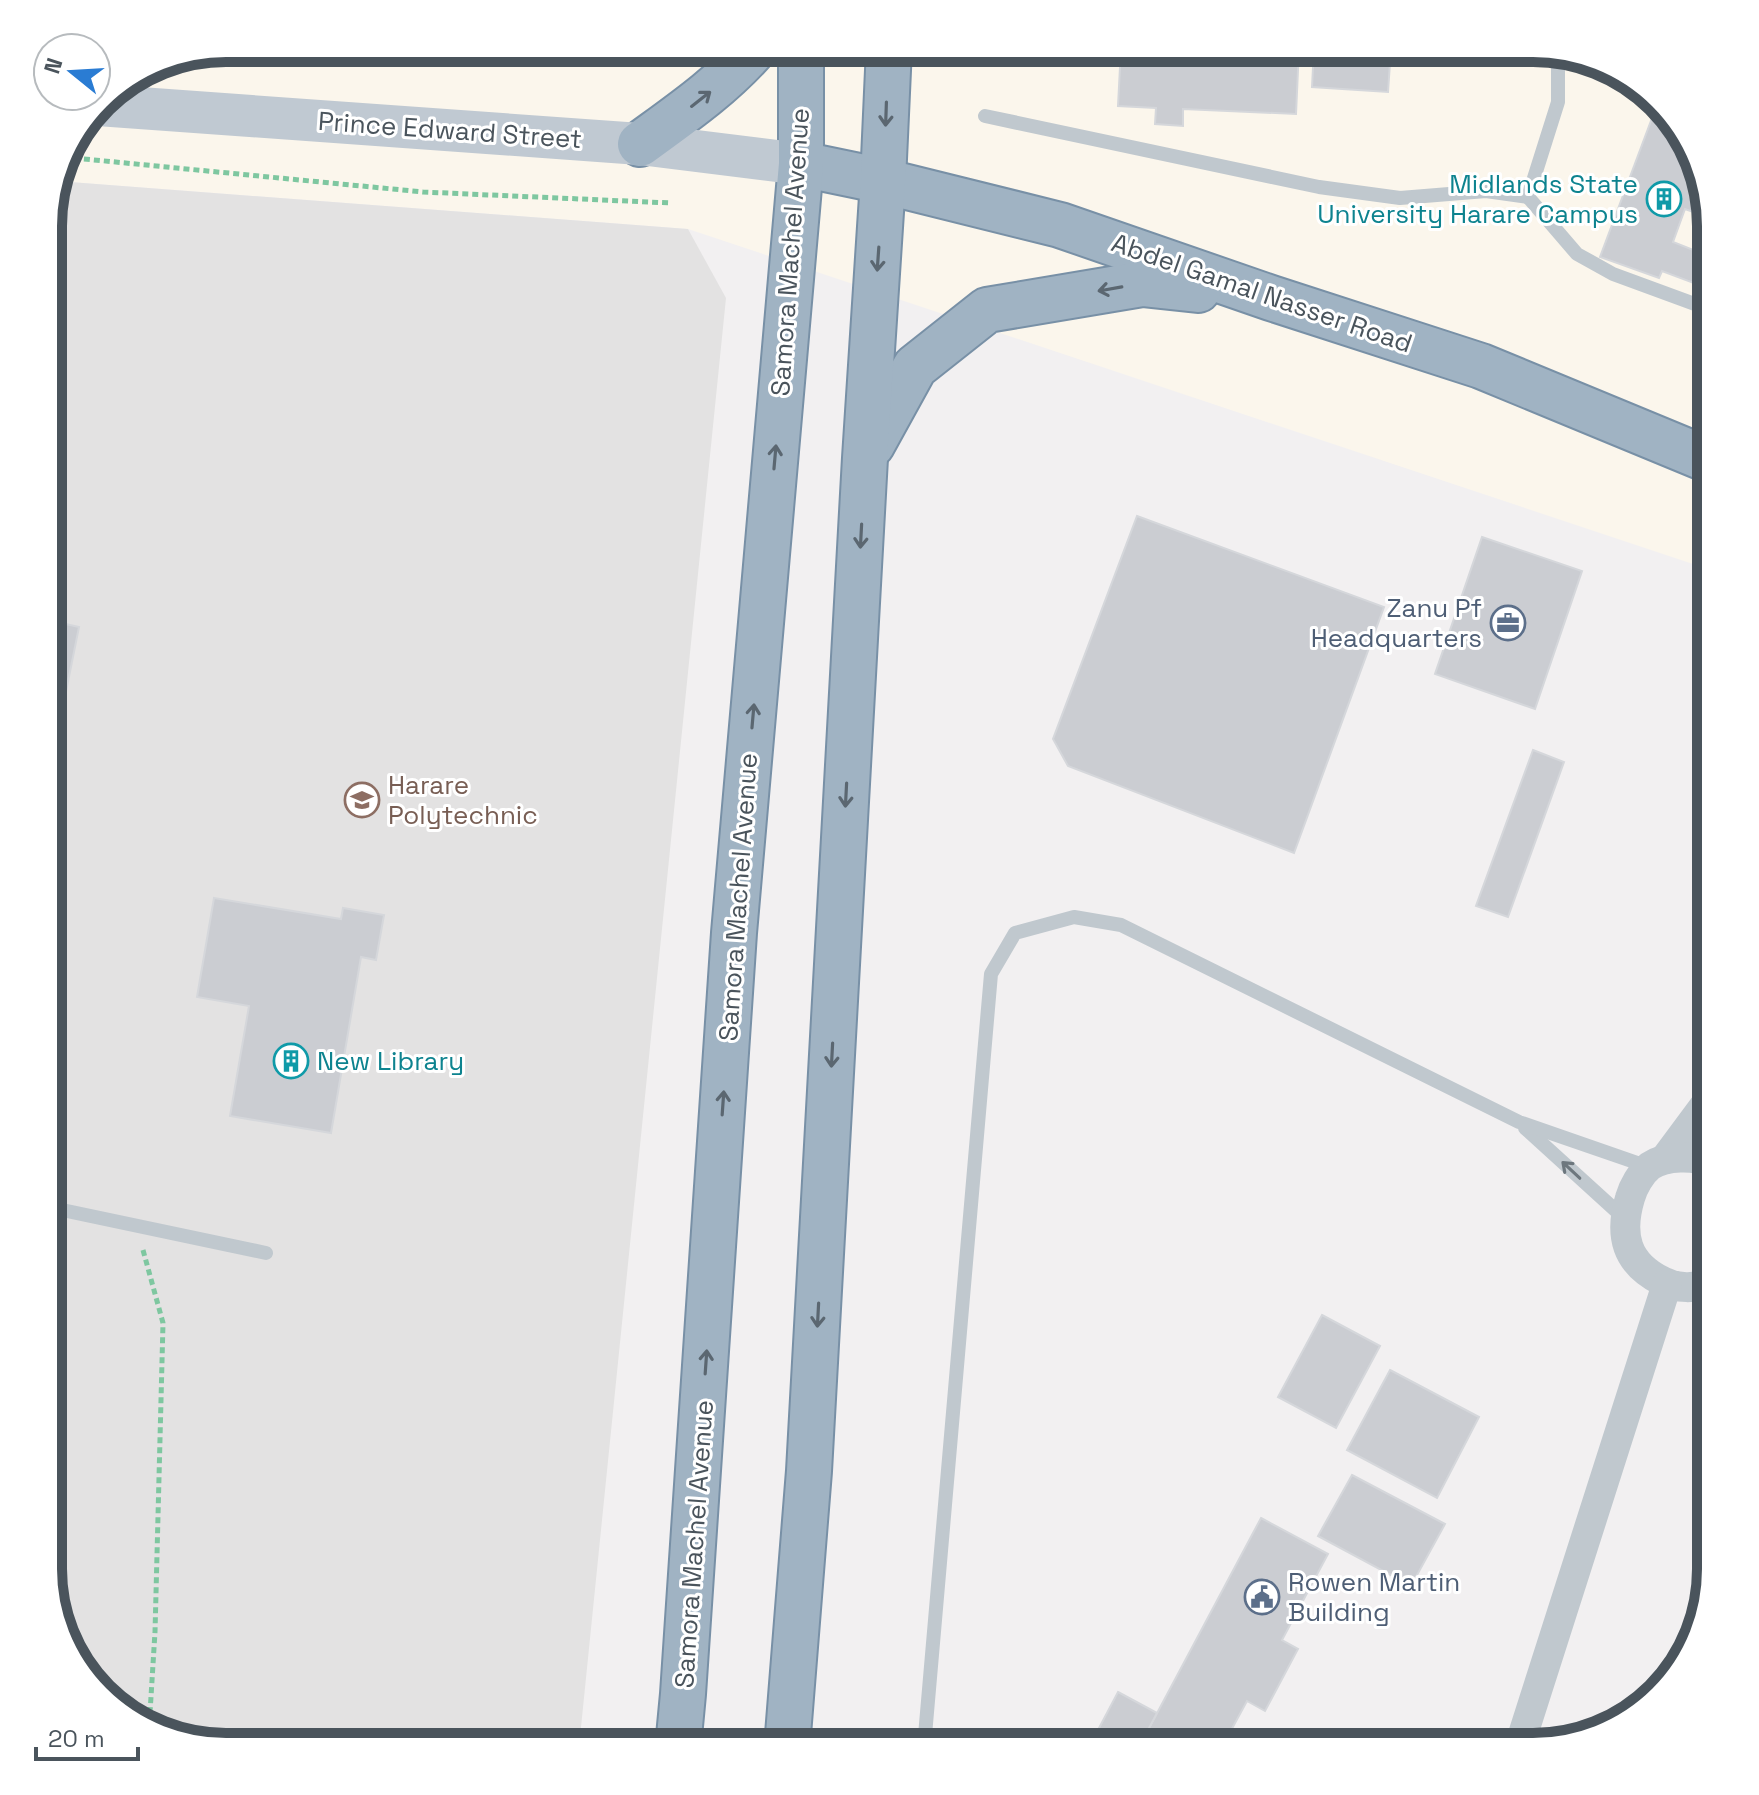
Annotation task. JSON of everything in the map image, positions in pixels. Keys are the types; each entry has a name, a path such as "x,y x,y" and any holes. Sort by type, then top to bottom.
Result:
{"highway":[{"path":"640,144 715,88 743,62"},
{"name":"Samora Machel Avenue","path":"679,1733 734,933 801,164 801,62"},
{"path":"788,1733 809,1471 888,62"},
{"name":"Abdel Gamal Nasser Road","path":"801,164 1060,225 1481,366 1697,455"},
{"path":"865,458 915,367 987,310 1142,284 1271,298"}],"main road":[{"name":"Prince Edward Street","path":"114,106 640,144 801,164"}],"street":[{"path":"1697,1114 1633,1189 1624,1218 1627,1244 1635,1260 1649,1274 1667,1284 1686,1288 1697,1286"},
{"path":"1657,1163 1684,1158 1697,1160"},
{"path":"1523,1733 1667,1284"}],"lane":[{"path":"1528,197 1558,102 1558,64"},
{"path":"985,116 1319,187 1400,198 1486,191 1528,197 1577,254 1613,274 1697,305"},
{"path":"925,1733 991,974 1015,933 1074,917 1121,925 1519,1122 1657,1163"},
{"path":"1519,1122 1624,1218"},
{"path":"62,1210 266,1253"}],"path":[{"path":"76,158 423,192 671,203"},
{"path":"137,1226 163,1323 150,1714"}],"shaded area":[{"path":"215,62 1555,63 1606,79 1641,103 1675,144 1685,163 1694,194 1697,226 1697,565 688,229 68,182 74,163 90,135 118,103 153,79 194,65"},
{"name":"Harare Polytechnic","path":"68,182 688,229 726,298 580,1733 226,1733 204,1732 163,1721 118,1692 96,1669 74,1632 62,1580 62,215"}],"building":[{"path":"1120,62 1298,62 1296,114 1183,109 1183,126 1155,124 1156,108 1118,106"},
{"path":"1313,62 1390,62 1388,92 1312,87"},
{"name":"Midlands State University Harare Campus","path":"1653,115 1685,163 1694,194 1696,213 1685,209 1673,242 1697,251 1697,284 1662,271 1659,278 1600,257"},
{"path":"1137,516 1384,607 1294,853 1068,766 1053,739"},
{"name":"Zanu Pf Headquarters","path":"1482,537 1582,571 1535,709 1435,674"},
{"path":"62,623 79,627 62,711"},
{"path":"1533,750 1564,762 1508,917 1476,906"},
{"name":"New Library","path":"214,898 341,919 343,908 384,915 376,960 361,957 331,1133 230,1116 249,1006 197,997"},
{"path":"1322,1315 1380,1346 1336,1428 1278,1397"},
{"path":"1390,1370 1479,1417 1437,1498 1347,1450"},
{"path":"1352,1475 1445,1524 1411,1586 1318,1536"},
{"name":"Rowen Martin Building","path":"1261,1518 1328,1554 1282,1640 1298,1649 1265,1711 1247,1701 1230,1733 1146,1733"},
{"path":"1118,1692 1157,1713 1146,1733 1096,1733"}],"place":[{"name":"Midlands State University Harare Campus","path":"1664,199"},
{"name":"Zanu Pf Headquarters","path":"1508,623"},
{"name":"Harare Polytechnic","path":"362,800"},
{"name":"New Library","path":"291,1061"},
{"name":"Rowen Martin Building","path":"1262,1597"}]}
